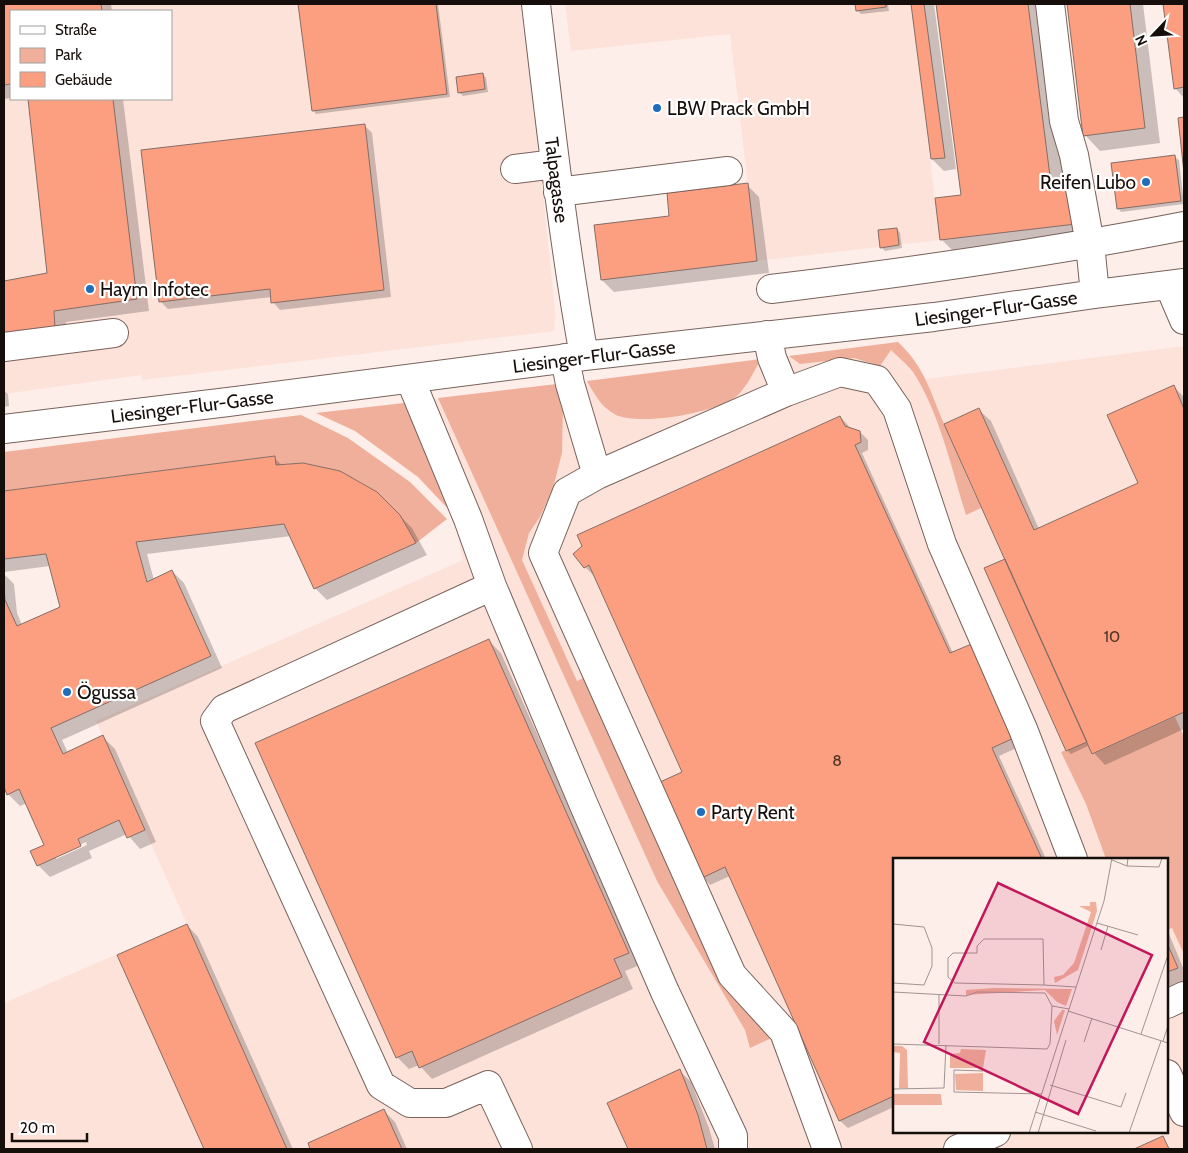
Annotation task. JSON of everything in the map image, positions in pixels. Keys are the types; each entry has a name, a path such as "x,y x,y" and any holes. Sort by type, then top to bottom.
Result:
{"street":[{"name":"Talpagasse","path":"536,4 558,192 573,294 575,357 570,384 597,475"},
{"path":"1050,4 1064,121 1074,155 1090,244 1095,294"},
{"path":"515,169 555,164"},
{"path":"558,192 728,171"},
{"path":"771,290 928,270 1090,244 1184,226"},
{"path":"1176,284 1184,320"},
{"name":"Liesinger-Flur-Gasse","path":"4,429 575,357 934,317 1176,284"},
{"path":"4,347 114,333"},
{"path":"767,335 772,358 786,392"},
{"path":"827,1149 784,1032 732,975 543,553 567,492 597,475 786,392 840,372 877,380 897,409 942,544 1023,728 1073,858"},
{"path":"410,378 468,519 492,586 583,803 661,983 733,1136 733,1149"},
{"path":"492,586 224,709 215,721 381,1085 410,1102 446,1104 488,1085 518,1149"},
{"path":"1168,1004 1184,996"},
{"path":"1168,1076 1184,1112"},
{"path":"958,1149 994,1133"}],"shaded area":[{"path":"4,4 523,4 556,319 554,319 555,331 142,380 141,375 4,394"},
{"path":"565,4 911,4 940,240 757,261 730,34 571,51"},
{"path":"898,342 911,355 926,379 1184,346 1184,1149 4,1149 4,1003 187,924 96,721 463,560 453,514 404,403 570,384"}],"green space":[{"path":"898,342 915,362 926,381 981,508 966,515 944,441 930,404 913,372 891,350 880,366 854,358 800,364 789,356"},
{"path":"761,359 738,395 714,407 679,416 643,419 616,415 602,404 587,381"},
{"path":"557,384 563,407 562,453 553,488 540,517 529,533 522,560 577,681 588,676 778,1035 750,1048 745,1030 657,881 438,398"},
{"path":"404,403 453,514 418,477 355,431 316,413"},
{"path":"301,415 348,438 410,482 447,519 416,543 400,515 377,492 340,471 303,463 276,465 274,456 4,491 4,452"},
{"path":"1175,717 1184,737 1184,954 1172,928 1168,930 1168,858 1106,858 1086,804 1061,752 1087,742 1093,754"}],"building":[{"path":"4,4 101,4 102,10 10,10 10,84 4,85"},
{"path":"298,4 436,4 447,94 312,111"},
{"path":"855,4 886,4 886,7 856,11"},
{"path":"911,4 924,4 945,158 931,159"},
{"path":"936,4 1028,4 1051,184 1071,182 1076,224 940,240 935,198 961,195"},
{"path":"1067,4 1130,4 1145,128 1083,136"},
{"path":"1163,4 1184,4 1184,87 1174,89"},
{"path":"483,73 485,89 458,93 456,77"},
{"path":"28,100 113,100 137,299 54,311 55,328 4,334 4,281 47,273"},
{"path":"1184,117 1184,173 1178,118"},
{"path":"365,124 384,290 271,303 270,289 159,302 141,150"},
{"name":"Reifen Lubo","path":"1175,155 1181,201 1117,209 1111,163"},
{"path":"748,183 757,261 601,280 594,225 669,216 667,193"},
{"path":"897,228 899,245 880,248 878,230"},
{"path":"1174,385 1184,409 1184,712 1092,754 944,424 979,408 1034,530 1138,483 1107,415"},
{"path":"840,416 845,426 860,431 861,442 855,445 950,653 974,643 1016,737 992,748 1042,858 893,858 893,1096 839,1121 725,867 702,878 658,783 682,772 589,565 584,568 573,554 582,546 577,535"},
{"name":"Ögussa","path":"275,456 276,465 303,463 340,471 377,492 400,515 416,543 314,589 284,524 136,542 147,582 172,570 211,656 51,728 63,754 103,735 145,830 127,838 119,820 78,839 81,846 37,866 30,851 44,845 19,789 7,795 4,787 4,586 5,600 17,626 60,607 46,554 4,559 4,491"},
{"path":"1005,559 1087,742 1066,751 984,568"},
{"path":"489,639 629,953 614,959 622,977 419,1068 412,1051 396,1058 255,743"},
{"path":"187,924 287,1149 204,1149 117,955"},
{"path":"1168,945 1178,968 1168,972"},
{"path":"680,1069 698,1115 707,1149 628,1149 607,1103"},
{"path":"384,1109 402,1149 310,1149 308,1143"},
{"path":"1163,1136 1169,1149 1134,1149"}],"place":[{"name":"LBW Prack GmbH","path":"657,108"},
{"name":"Reifen Lubo","path":"1146,182"},
{"name":"Haym Infotec","path":"90,289"},
{"name":"Ögussa","path":"67,692"},
{"name":"Party Rent","path":"701,812"}]}
